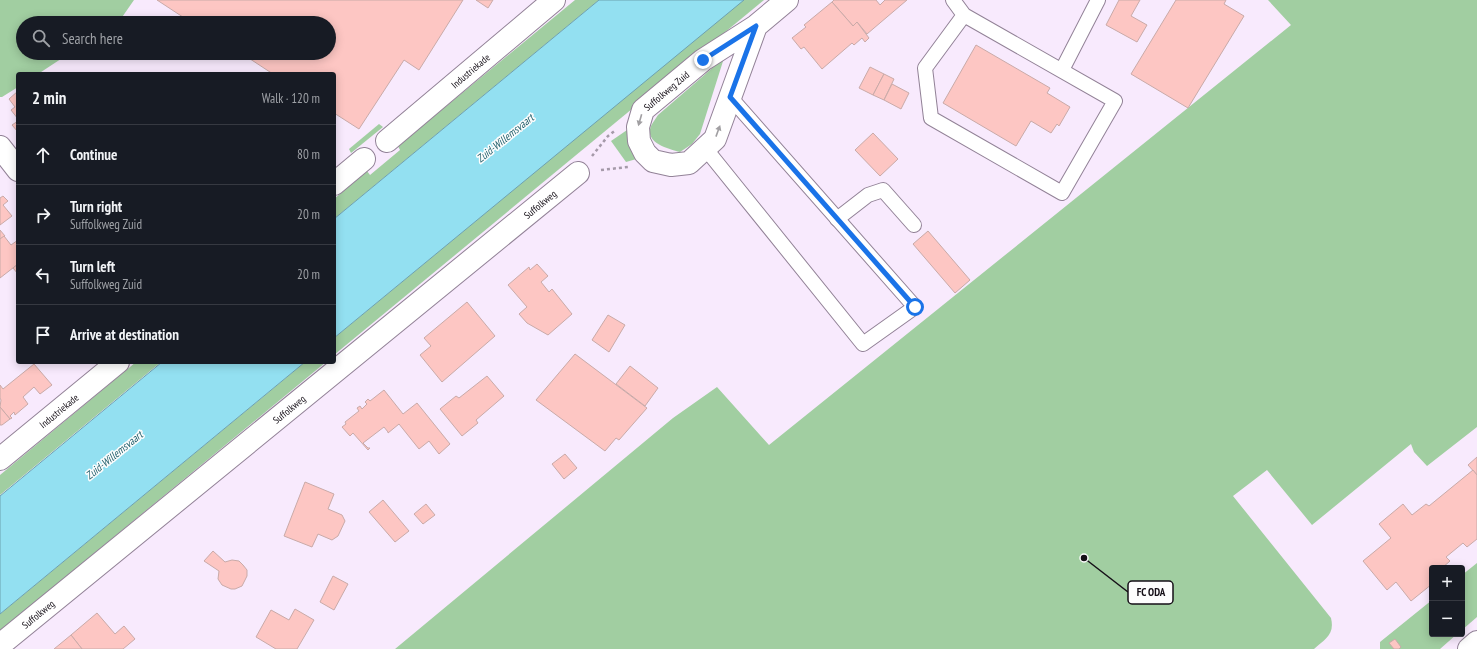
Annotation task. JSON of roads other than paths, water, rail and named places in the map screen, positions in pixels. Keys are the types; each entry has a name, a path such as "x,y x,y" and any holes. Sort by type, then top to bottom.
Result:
{"street":[{"name":"Industriekade","path":"387,141 554,0"},
{"name":"Suffolkweg Zuid","path":"756,26 714,139 689,163 671,165 653,161 645,153 639,141 638,127 643,110 703,60 756,26 787,0"},
{"path":"0,147 16,167"},
{"path":"336,182 364,159"},
{"name":"Suffolkweg","path":"0,645 578,173"},
{"name":"Industriekade","path":"0,459 116,364"},
{"path":"1469,649 1477,642"}],"lane":[{"path":"953,0 964,15 1115,101 1062,193 931,118 925,68 964,15"},
{"path":"1062,70 1098,0"},
{"path":"705,148 863,344 915,307 730,97"},
{"path":"837,219 868,195 883,190 914,225"}],"water":[{"name":"Zuid-Willemsvaart","path":"599,0 744,0 336,336 336,217"},
{"name":"Zuid-Willemsvaart","path":"160,364 303,364 0,614 0,496"}],"place":[{"name":"FC ODA","path":"1084,558"}]}
